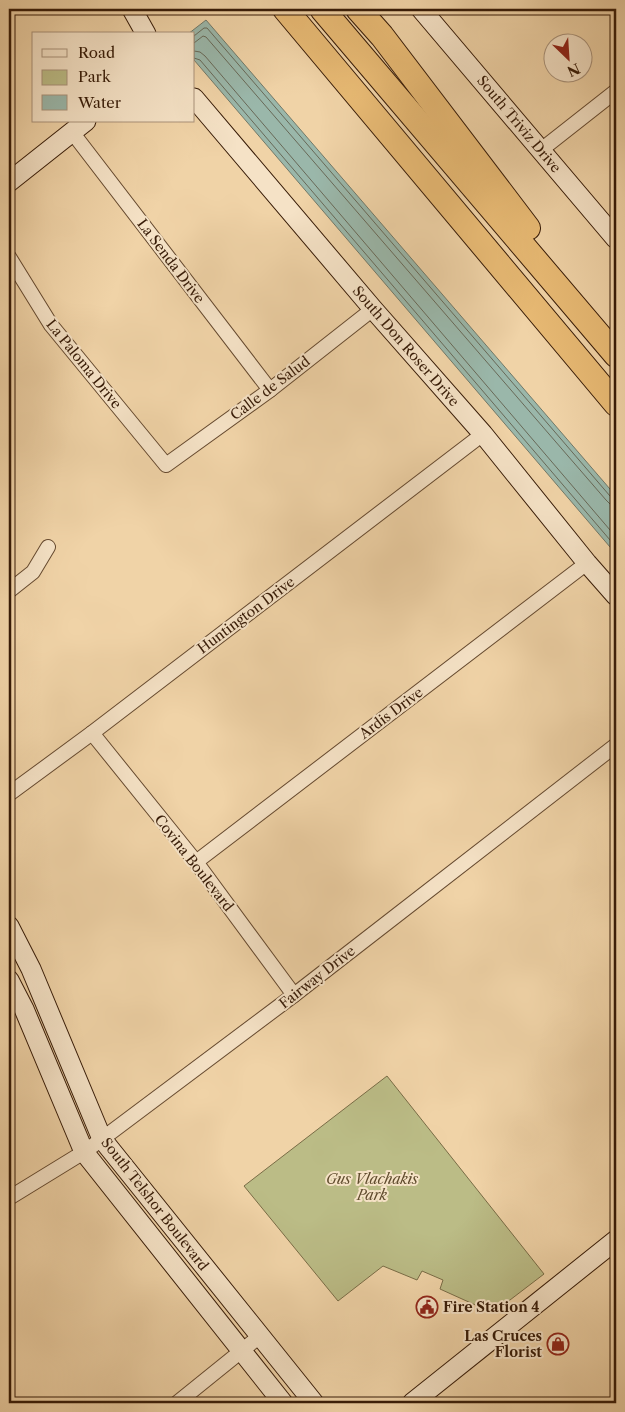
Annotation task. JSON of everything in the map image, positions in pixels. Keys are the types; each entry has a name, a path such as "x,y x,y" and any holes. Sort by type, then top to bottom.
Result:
{"highway":[{"path":"284,9 616,404"},
{"path":"322,9 616,355"},
{"path":"358,9 382,36 616,345"}],"main road":[{"path":"132,9 145,32"},
{"name":"South Triviz Drive","path":"422,9 616,239"},
{"name":"South Don Roser Drive","path":"195,99 483,434 616,596"},
{"path":"9,182 79,127"},
{"name":"South Telshor Boulevard","path":"9,926 31,970 102,1139 314,1403"},
{"name":"South Telshor Boulevard","path":"9,980 24,1009 84,1152 283,1403"},
{"path":"412,1403 616,1240"}],"street":[{"path":"541,150 616,91"},
{"name":"La Senda Drive","path":"79,127 270,390"},
{"name":"La Paloma Drive","path":"9,257 51,325 166,465"},
{"name":"Calle de Salud","path":"166,465 270,390 373,308"},
{"name":"Huntington Drive","path":"9,794 92,733 483,434"},
{"path":"9,591 33,572 48,548"},
{"name":"Ardis Drive","path":"196,862 587,563"},
{"name":"Covina Boulevard","path":"92,733 196,862 294,995"},
{"name":"Fairway Drive","path":"9,1198 102,1139 294,995 616,745"},
{"path":"177,1403 260,1336"}],"green space":[{"name":"Gus Vlachakis Park","path":"387,1076 544,1274 493,1313 440,1289 443,1280 422,1271 417,1280 383,1266 338,1301 244,1186"}],"water":[{"path":"206,20 616,496 616,554 195,61 195,32 191,32"}],"place":[{"name":"Fire Station 4","path":"427,1307"},
{"name":"Las Cruces Florist","path":"558,1344"}]}
